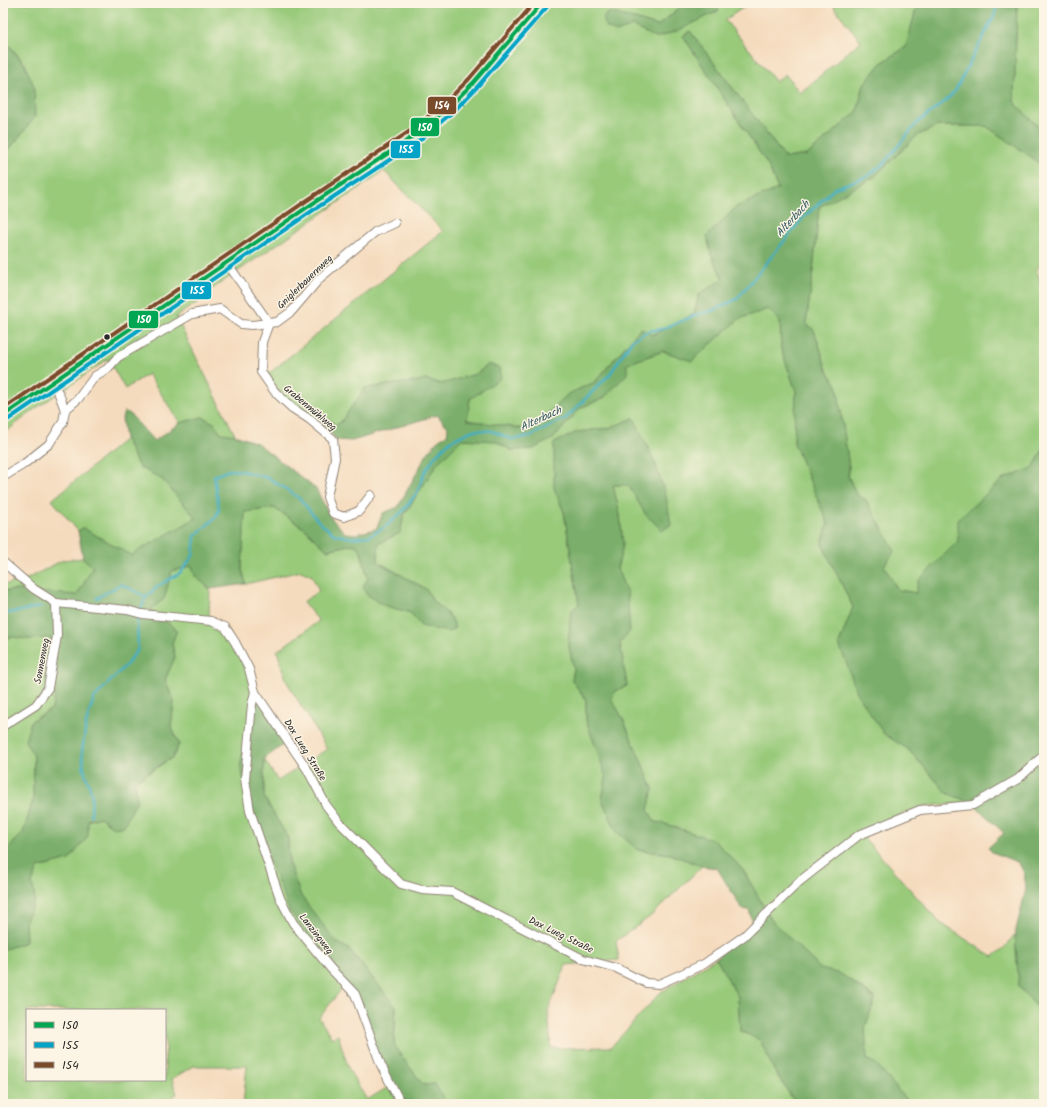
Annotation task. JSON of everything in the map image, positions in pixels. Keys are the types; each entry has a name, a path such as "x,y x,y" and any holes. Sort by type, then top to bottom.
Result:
{"main road":[{"path":"3,416 417,134 451,105 473,83 542,3"}],"street":[{"name":"Gniglerbauernweg","path":"65,410 78,399 95,376 107,369 118,357 192,314 220,309 241,324 252,325 277,322 292,311 320,278 375,232 395,223"},
{"path":"227,263 268,323"},
{"name":"Grabenmühlweg","path":"268,323 262,342 261,372 275,392 286,403 310,419 333,439 335,458 327,497 333,513 344,517 359,511 371,495"},
{"path":"3,477 24,464 49,444 63,422 65,410 59,394 52,382"},
{"path":"3,562 34,589 56,603"},
{"name":"Dax Lueg Straße","path":"56,603 127,610 142,614 211,622 225,627 235,642 249,669 255,692 307,769 326,805 339,822 401,884 422,890 452,892 583,959 616,968 646,984 659,984 704,964 744,936 800,881 859,835 920,810 973,805 1018,780 1044,755"},
{"name":"Sonnenweg","path":"3,726 36,705 48,688 57,636 56,603"},
{"name":"Lanzingweg","path":"255,692 252,704 245,779 250,811 280,898 293,923 331,969 355,994 380,1065 401,1104"}],"green space":[{"path":"3,3 685,3 658,26 610,12 655,38 677,31 718,11 720,3 750,3 725,20 776,82 785,74 800,93 861,41 835,9 833,3 923,3 916,9 906,47 880,64 864,84 857,112 807,155 785,158 690,31 683,36 768,165 778,189 736,207 711,254 723,279 699,294 694,314 652,335 640,329 595,382 568,394 531,430 466,420 470,399 484,388 489,364 476,374 441,384 427,380 365,388 341,422 336,425 321,418 319,422 286,401 267,375 443,231 384,171 209,291 205,297 176,317 235,435 221,433 214,423 202,417 180,423 148,374 125,389 108,359 35,409 3,434 3,157 35,117 26,65 3,38"},
{"path":"685,3 720,3 718,11 677,31 655,38 633,26 616,32 606,27 603,17 610,12 658,26"},
{"path":"923,3 1017,3 1014,102 1044,133 1044,168 1031,157 986,126 938,126 918,135 874,177 819,207 813,272 806,324 814,330 827,370 837,385 849,467 848,476 857,495 866,500 895,551 884,566 898,590 916,593 918,581 958,541 958,519 1003,479 1033,468 1044,448 1044,1009 1040,1010 1019,987 1015,934 1026,889 1024,873 1019,863 992,852 988,848 1004,833 972,803 947,793 908,749 884,734 859,697 839,644 853,607 822,544 828,524 794,443 796,391 781,349 780,321 768,309 739,319 692,361 663,351 627,364 627,374 604,398 580,408 554,438 533,449 511,450 495,441 462,439 437,464 404,515 400,533 378,544 378,562 426,589 433,601 452,618 455,628 448,632 421,626 411,613 383,605 366,594 363,586 368,578 360,548 353,544 327,550 305,529 274,508 245,512 242,569 246,584 210,589 195,576 192,566 172,571 164,599 150,610 177,630 172,643 175,657 165,680 174,702 171,726 179,744 173,757 135,781 137,800 124,826 114,828 100,817 88,820 88,836 69,860 38,868 32,883 35,900 25,922 26,942 5,949 3,952 3,854 23,833 33,800 34,756 25,741 31,721 52,709 55,696 48,681 47,660 53,653 51,638 29,639 11,637 3,639 3,591 16,590 77,595 93,567 83,558 78,531 83,528 131,555 196,518 162,479 139,467 125,439 122,418 124,412 129,413 154,441 180,423 202,417 214,423 221,433 235,435 257,443 316,489 331,518 345,533 356,534 376,529 383,513 398,507 427,454 439,439 447,435 448,427 437,415 352,441 337,440 319,422 320,418 329,419 336,425 341,422 365,388 427,380 441,384 476,374 489,364 499,368 501,378 470,399 467,420 531,430 568,394 595,382 641,328 652,335 694,314 699,294 723,279 711,254 707,236 736,207 778,189 768,165 683,36 690,31 785,158 807,155 857,112 864,84 880,64 906,47 916,9"},
{"path":"1017,3 1044,3 1044,133 1014,102"},
{"path":"3,38 25,65 34,86 35,117 3,157"},
{"path":"938,126 986,126 1032,157 1044,168 1044,255 1037,270 1044,299 1044,448 1033,468 1003,479 958,541 919,581 916,593 898,590 884,566 866,500 857,495 848,476 849,467 837,385 827,370 814,330 806,324 813,272 819,207 874,177 918,135"},
{"path":"768,309 780,321 781,349 796,391 794,443 828,524 822,544 853,607 839,644 884,734 908,749 947,793 972,803 923,806 859,832 939,922 993,957 1004,948 1015,934 1019,987 1040,1010 1044,1009 1044,1104 910,1104 875,1064 867,1060 865,1028 875,998 841,974 821,970 772,921 743,870 714,840 655,822 648,810 653,789 623,719 610,697 617,690 627,686 620,643 627,593 617,569 623,545 620,515 613,485 628,484 646,515 666,496 655,463 634,419 609,428 577,432 554,488 564,512 579,604 568,643 574,669 572,680 586,700 586,720 607,777 602,800 638,850 670,854 702,866 651,916 616,941 619,960 566,965 548,1011 551,1048 611,1047 661,992 716,958 738,997 740,1031 760,1039 774,1070 796,1104 447,1104 435,1084 423,1085 394,1046 396,1007 349,949 336,942 301,897 289,864 288,838 264,797 264,759 278,781 327,749 287,682 277,651 319,621 303,602 319,591 312,576 301,571 246,584 242,569 245,512 274,508 305,529 327,550 353,544 360,548 368,579 383,605 411,613 421,626 452,618 433,601 426,589 378,562 378,544 400,533 404,515 436,464 462,439 495,441 511,450 533,449 554,438 580,408 604,398 627,364 663,351 692,361 739,319"},
{"path":"634,418 655,463 666,496 671,525 662,530 646,515 628,485 613,485 620,515 623,545 617,569 627,593 630,631 620,643 627,686 617,690 611,698 623,719 653,789 648,810 655,822 714,840 743,870 772,921 821,969 841,974 875,999 865,1028 867,1060 875,1063 910,1104 796,1104 774,1070 760,1040 740,1031 738,997 716,958 753,924 749,910 742,909 717,868 702,866 670,854 638,850 617,832 602,800 606,777 586,720 586,700 572,680 574,669 568,643 571,611 579,604 564,512 554,488 554,443 577,432 609,428"},
{"path":"125,439 139,467 162,479 196,518 131,555 83,528 78,531 52,500"},
{"path":"83,558 94,567 77,596 16,590 3,591 3,585 27,579 63,560"},
{"path":"192,565 195,576 210,589 209,617 228,630 262,703 252,708 267,855 347,982 319,1018 332,1038 338,1035 349,1070 367,1100 388,1087 395,1097 410,1102 408,1104 243,1104 247,1066 193,1066 172,1079 177,1094 163,1104 3,1104 3,952 5,949 26,942 25,922 35,900 32,883 38,868 69,860 88,821 100,817 114,828 137,800 135,781 173,757 179,744 171,726 174,702 165,680 175,657 172,643 177,630 150,610 164,599 172,571"},
{"path":"11,637 29,639 51,638 53,653 48,681 55,696 52,709 31,721 34,756 33,800 23,833 3,854 3,639"},
{"path":"262,703 287,742 264,759 264,797 288,838 289,864 301,896 336,942 349,949 396,1007 394,1046 423,1085 435,1084 447,1104 417,1104 395,1097 347,982 290,912 267,855 240,766 252,707"}],"waterway":[{"name":"Alterbach","path":"97,598 121,584 146,597 158,586 180,573 193,556 195,536 216,517 219,509 214,476 229,470 242,471 268,478 300,499 318,521 334,534 351,538 369,536 385,527 403,511 418,491 424,473 435,456 450,441 473,430 492,431 511,439 528,437 565,419 610,374 632,340 648,331 662,329 696,315 714,310 737,299 803,218 835,188 868,176 884,163 917,123 947,100 955,91 994,16 998,3"},
{"path":"91,815 92,794 84,770 82,752 86,723 94,698 128,663 138,649 137,617 146,597"},
{"name":"Alterbach","path":"3,614 41,607"}],"transit line":[{"name":"154","path":"3,409 413,129 447,101 469,79 534,3"},
{"name":"150","path":"3,416 309,206 417,134 451,105 473,83 542,3"},
{"name":"155","path":"6,421 312,211 421,139 455,110 477,87 547,7"}]}
